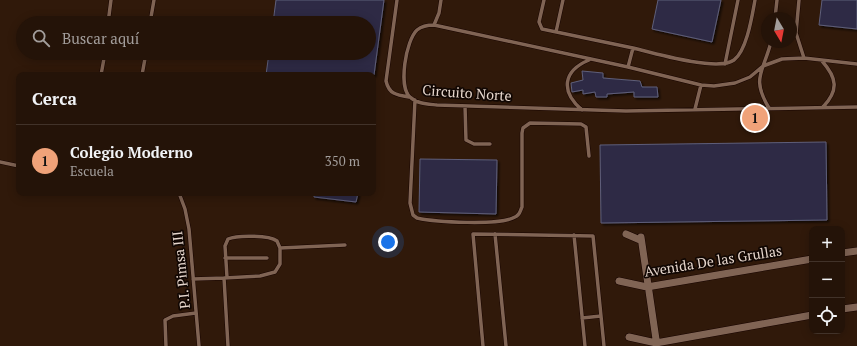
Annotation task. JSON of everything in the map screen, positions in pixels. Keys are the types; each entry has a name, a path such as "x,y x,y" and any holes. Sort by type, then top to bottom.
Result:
{"street":[{"path":"626,234 641,238 656,344"},
{"path":"845,253 857,251"},
{"name":"Avenida De las Grullas","path":"619,281 647,287 809,260"},
{"path":"845,309 857,307"},
{"path":"629,337 656,344 809,316"}],"lane":[{"path":"109,16 111,0"},
{"path":"151,16 154,0"},
{"path":"397,0 386,80 389,91 394,94 409,96"},
{"path":"441,0 439,13 434,25 628,67 701,85 714,86 735,83 750,77 763,66 782,60 804,58 857,64"},
{"path":"544,0 539,25 542,28 696,62 725,64 734,60 740,52 747,35 755,0"},
{"path":"556,32 563,0"},
{"path":"725,64 738,0"},
{"path":"776,12 778,0"},
{"path":"799,0 796,33 804,58"},
{"name":"Circuito Norte","path":"434,25 422,27 413,35 407,54 404,75 405,91 409,96 415,100 437,105 632,111 857,107"},
{"path":"628,67 633,48"},
{"path":"769,48 763,66 759,87 769,108"},
{"path":"582,110 568,93 567,80 573,70 590,59"},
{"path":"102,72 104,60"},
{"path":"143,72 145,60"},
{"path":"822,61 831,71 835,86 832,97 823,107"},
{"path":"695,109 701,85"},
{"path":"415,100 410,203 413,215 417,218 488,222 501,221 516,217 520,213 522,207 522,133 523,128 530,123 582,124 586,127 589,156"},
{"path":"464,106 466,140 474,144 490,144"},
{"path":"0,162 16,165"},
{"name":"P.I. Pimsa III","path":"180,196 185,208 188,229 199,346"},
{"path":"483,346 473,234 593,236 604,346"},
{"path":"495,234 506,346"},
{"path":"574,235 585,346"},
{"path":"193,279 225,278 260,276 276,272 280,264 280,248 277,241 270,238 231,238 225,242 225,278 228,346"},
{"path":"280,248 345,245"},
{"path":"225,258 267,258"},
{"path":"166,346 165,320 173,316 196,313"},
{"path":"582,318 601,316"}],"building":[{"path":"276,0 384,0 376,60 376,16 274,16"},
{"path":"658,0 721,0 712,42 652,29"},
{"path":"822,0 857,0 857,29 819,25"},
{"path":"268,60 376,60 374,72 266,72"},
{"path":"582,71 603,73 603,78 640,81 642,87 657,87 658,97 634,97 634,92 607,94 607,97 596,97 595,92 583,94 583,90 572,92 571,83 583,80"},
{"path":"826,142 827,220 601,223 600,145"},
{"path":"420,159 497,160 496,214 419,212"},
{"path":"314,196 357,196 356,202"}],"place":[{"name":"Colegio Moderno","path":"755,118"}]}
